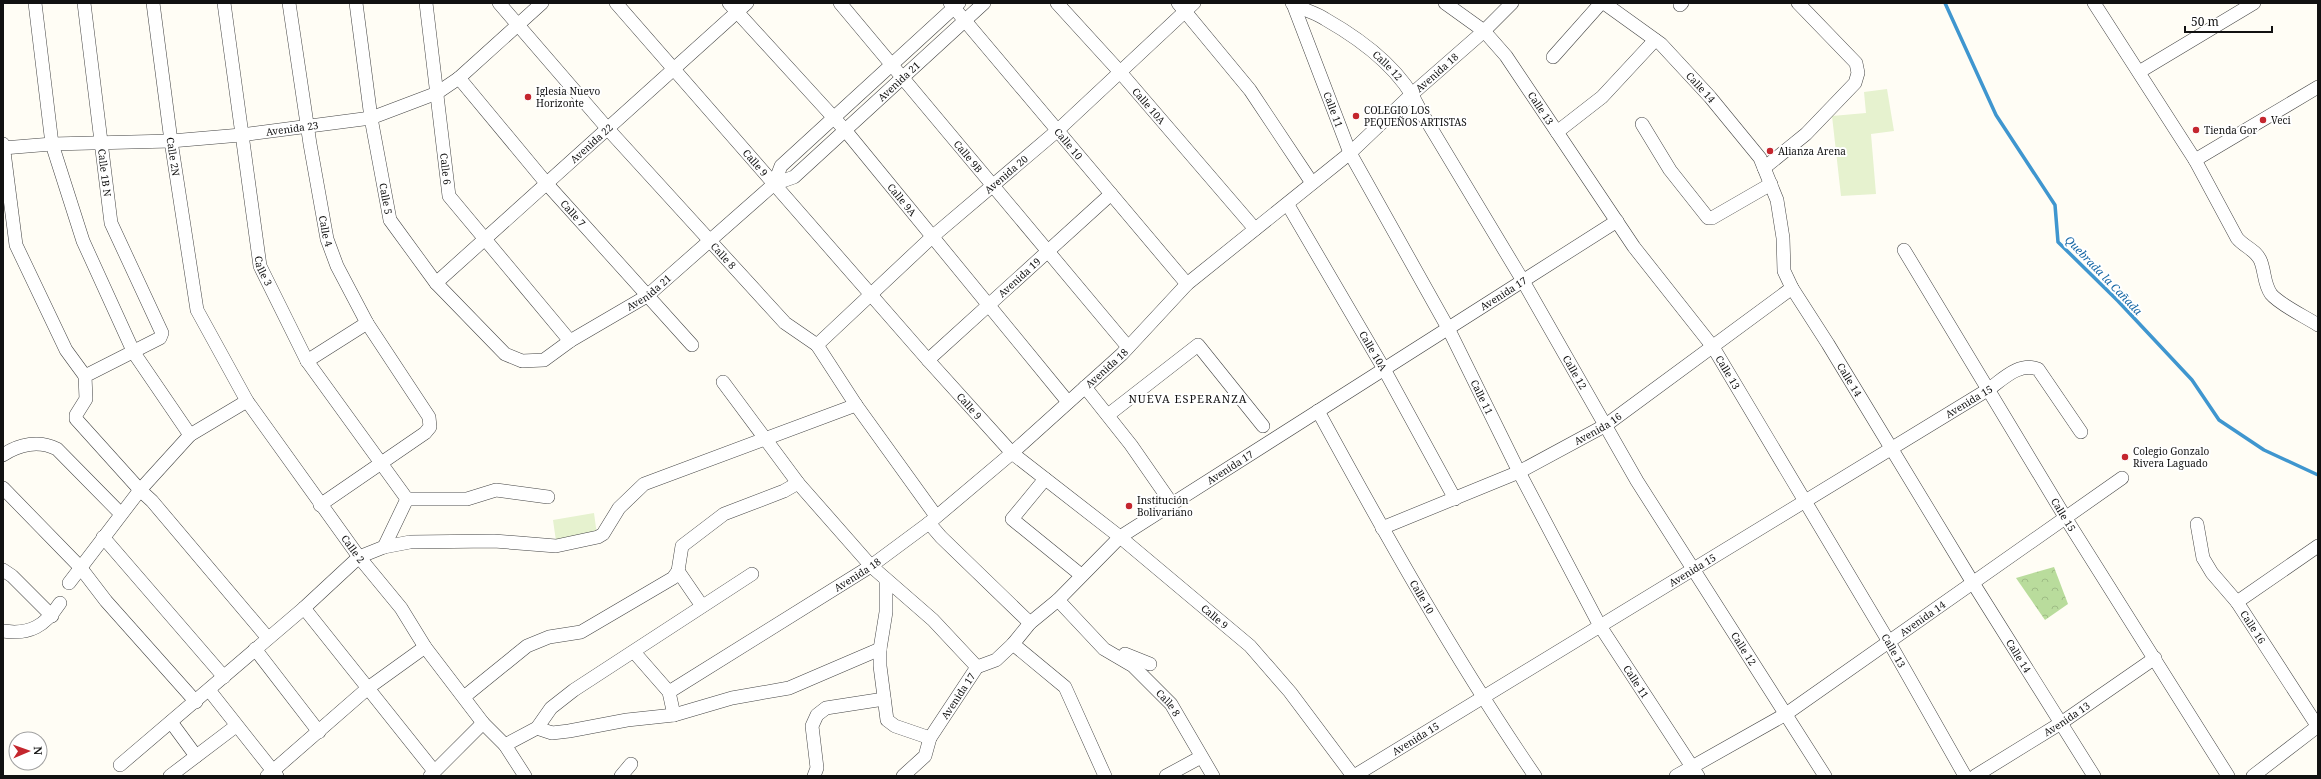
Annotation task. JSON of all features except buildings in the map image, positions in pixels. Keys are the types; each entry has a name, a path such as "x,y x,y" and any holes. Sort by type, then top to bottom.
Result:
{"street":[{"path":"35,3 52,144 82,241 134,352 190,435"},
{"name":"Calle 1B N","path":"84,3 111,223 162,333 160,338 134,352"},
{"name":"Calle 2N","path":"153,3 171,141 197,310"},
{"name":"Calle 3","path":"224,3 260,266 307,360 380,464 407,499"},
{"name":"Calle 4","path":"289,3 327,239 337,266 367,323 429,417 430,427 425,433 380,464"},
{"name":"Calle 5","path":"356,3 371,118 390,220 436,283 505,354"},
{"name":"Calle 6","path":"426,3 449,196 570,341"},
{"name":"Calle 8","path":"499,3 517,26 607,128 785,323 817,345 932,519 940,537 1030,623"},
{"name":"Avenida 23","path":"3,148 52,144 171,141 241,135 308,125 371,118 437,93 459,78 542,3"},
{"name":"Calle 9","path":"616,3 928,360 1012,453 1120,537 1250,646 1290,692 1353,776"},
{"name":"Avenida 22","path":"436,283 485,241 673,69 733,8 747,3"},
{"name":"Calle 9B","path":"840,3 1128,347"},
{"name":"Avenida 21","path":"505,354 522,361 544,360 570,341 647,296 774,184 794,177 984,3"},
{"name":"Calle 10A","path":"1057,3 1120,72 1255,229"},
{"name":"Calle 12","path":"1293,3 1325,18 1381,57 1412,94 1523,281 1637,481 1825,776"},
{"name":"Calle 11","path":"1293,3 1350,153 1448,328 1519,472 1600,626 1695,772"},
{"name":"Calle 13","path":"1445,3 1484,32 1506,56 1634,247 1713,347 1890,642 1965,776"},
{"name":"Avenida 18","path":"670,692 871,566 932,519 1012,453 1085,387 1128,347 1187,284 1255,229 1288,205 1312,183 1350,153 1412,94 1484,32 1512,3"},
{"path":"1553,57 1601,3"},
{"name":"Calle 14","path":"1604,3 1655,40 1710,98 1760,158 1777,200 1783,238 1784,271 1792,288 1892,448 1973,583 2094,776"},
{"path":"1764,168 1806,134 1855,83 1858,73 1856,62 1798,3"},
{"path":"2094,3 2195,160 2237,238 2243,245 2253,250 2261,261 2266,286 2272,296 2318,325"},
{"path":"2139,72 2254,3"},
{"name":"Avenida 21","path":"774,184 781,166 954,5"},
{"name":"Calle 10","path":"954,5 965,21 1187,284"},
{"path":"1185,6 1250,90 1312,183"},
{"name":"Avenida 20","path":"817,345 870,293 932,237 994,186 1058,130 1120,72 1185,6"},
{"name":"Calle 9A","path":"733,8 845,130 1068,402"},
{"path":"1557,132 1602,97 1655,40"},
{"name":"Calle 7","path":"459,78 547,184 692,345"},
{"path":"2195,160 2318,87"},
{"path":"1642,124 1670,170 1708,218 1712,218 1771,184"},
{"path":"3,144 16,245 66,350 85,376 86,399 76,419 140,490 152,501 202,558 267,637"},
{"name":"Avenida 19","path":"928,360 1111,194"},
{"name":"Calle 10A","path":"1288,205 1384,369 1455,499"},
{"name":"Avenida 17","path":"904,776 925,756 930,738 977,667 996,660 1013,644 1030,623 1058,600 1120,537 1617,221"},
{"name":"Calle 15","path":"1904,250 2065,517 2228,776"},
{"name":"Avenida 16","path":"1382,528 1519,472 1606,425 1792,288"},
{"name":"Calle 2","path":"197,310 247,401 320,505 359,557 401,608 425,647 484,724 505,745 525,776"},
{"path":"307,360 367,323"},
{"path":"1108,416 1198,345 1263,426"},
{"path":"85,376 134,352"},
{"name":"Avenida 15","path":"1353,776 1989,389 2022,366 2030,366 2038,369 2081,432"},
{"path":"722,382 798,483 871,566 933,620 977,667"},
{"path":"1085,387 1131,445 1172,504"},
{"path":"69,584 80,567 140,490 190,435 247,401"},
{"path":"120,765 196,702 267,637 304,608 359,557 384,547 410,542 494,541 556,546 598,536 603,534 619,508 644,484 856,405"},
{"name":"Calle 10","path":"1318,411 1382,528 1482,698 1535,776"},
{"path":"3,455 15,447 48,445 57,449 121,514"},
{"path":"320,505 380,464"},
{"name":"Avenida 14","path":"1676,776 1695,772 1786,714 2122,478"},
{"path":"1045,479 1012,519 1081,575"},
{"path":"464,697 527,646 549,637 581,632 673,578 678,571 682,546 724,514 784,491 798,483"},
{"path":"3,488 80,567 106,601 196,702"},
{"path":"384,547 407,499 467,499 496,490 548,496"},
{"name":"Calle 16","path":"2197,524 2203,558 2212,574 2237,602 2318,727"},
{"path":"103,538 224,677"},
{"path":"2237,602 2318,546"},
{"path":"3,570 52,616"},
{"path":"678,571 702,606"},
{"path":"505,745 537,728 551,708 752,574"},
{"path":"886,580 886,612 880,649 884,699 888,720 895,726 930,738"},
{"name":"Calle 8","path":"1058,600 1104,649 1134,666 1171,704 1213,776"},
{"path":"3,631 26,632 52,616 60,603"},
{"path":"304,608 368,688 432,773 484,724"},
{"path":"1013,644 1065,687 1105,776"},
{"path":"209,690 272,774 368,688 425,647"},
{"path":"255,649 319,732"},
{"path":"537,728 552,733 627,720 674,715 732,698 789,688 880,649"},
{"name":"Calle 8","path":"1104,649 1150,664"},
{"path":"634,652 670,692 674,715"},
{"name":"Avenida 13","path":"1975,776 2061,723 2155,658"},
{"path":"814,776 817,768 812,726 817,715 826,708 884,699"},
{"path":"171,722 196,756"},
{"path":"170,776 236,726"},
{"path":"2253,776 2318,727"},
{"path":"1166,776 1201,757"},
{"path":"621,776 630,764"}],"green space":[{"path":"1887,89 1894,131 1871,134 1876,194 1841,196 1832,116 1866,113 1864,92"},
{"path":"594,513 597,535 556,541 553,520"},
{"path":"2054,567 2068,604 2045,620 2016,578"}],"waterway":[{"name":"Quebrada la Cañada","path":"1945,3 1996,115 2055,205 2058,242 2118,301 2192,380 2219,420 2264,450 2318,475"}],"place":[{"name":"Iglesia Nuevo Horizonte","path":"528,97"},
{"name":"COLEGIO LOS PEQUEÑOS ARTISTAS","path":"1356,116"},
{"name":"Veci","path":"2263,120"},
{"name":"Tienda Gor","path":"2196,130"},
{"name":"Alianza Arena","path":"1770,151"},
{"name":"Colegio Gonzalo Rivera Laguado","path":"2125,457"},
{"name":"Institución Bolivariano","path":"1129,506"}],"district":[{"name":"NUEVA ESPERANZA","path":"1188,398"}]}
